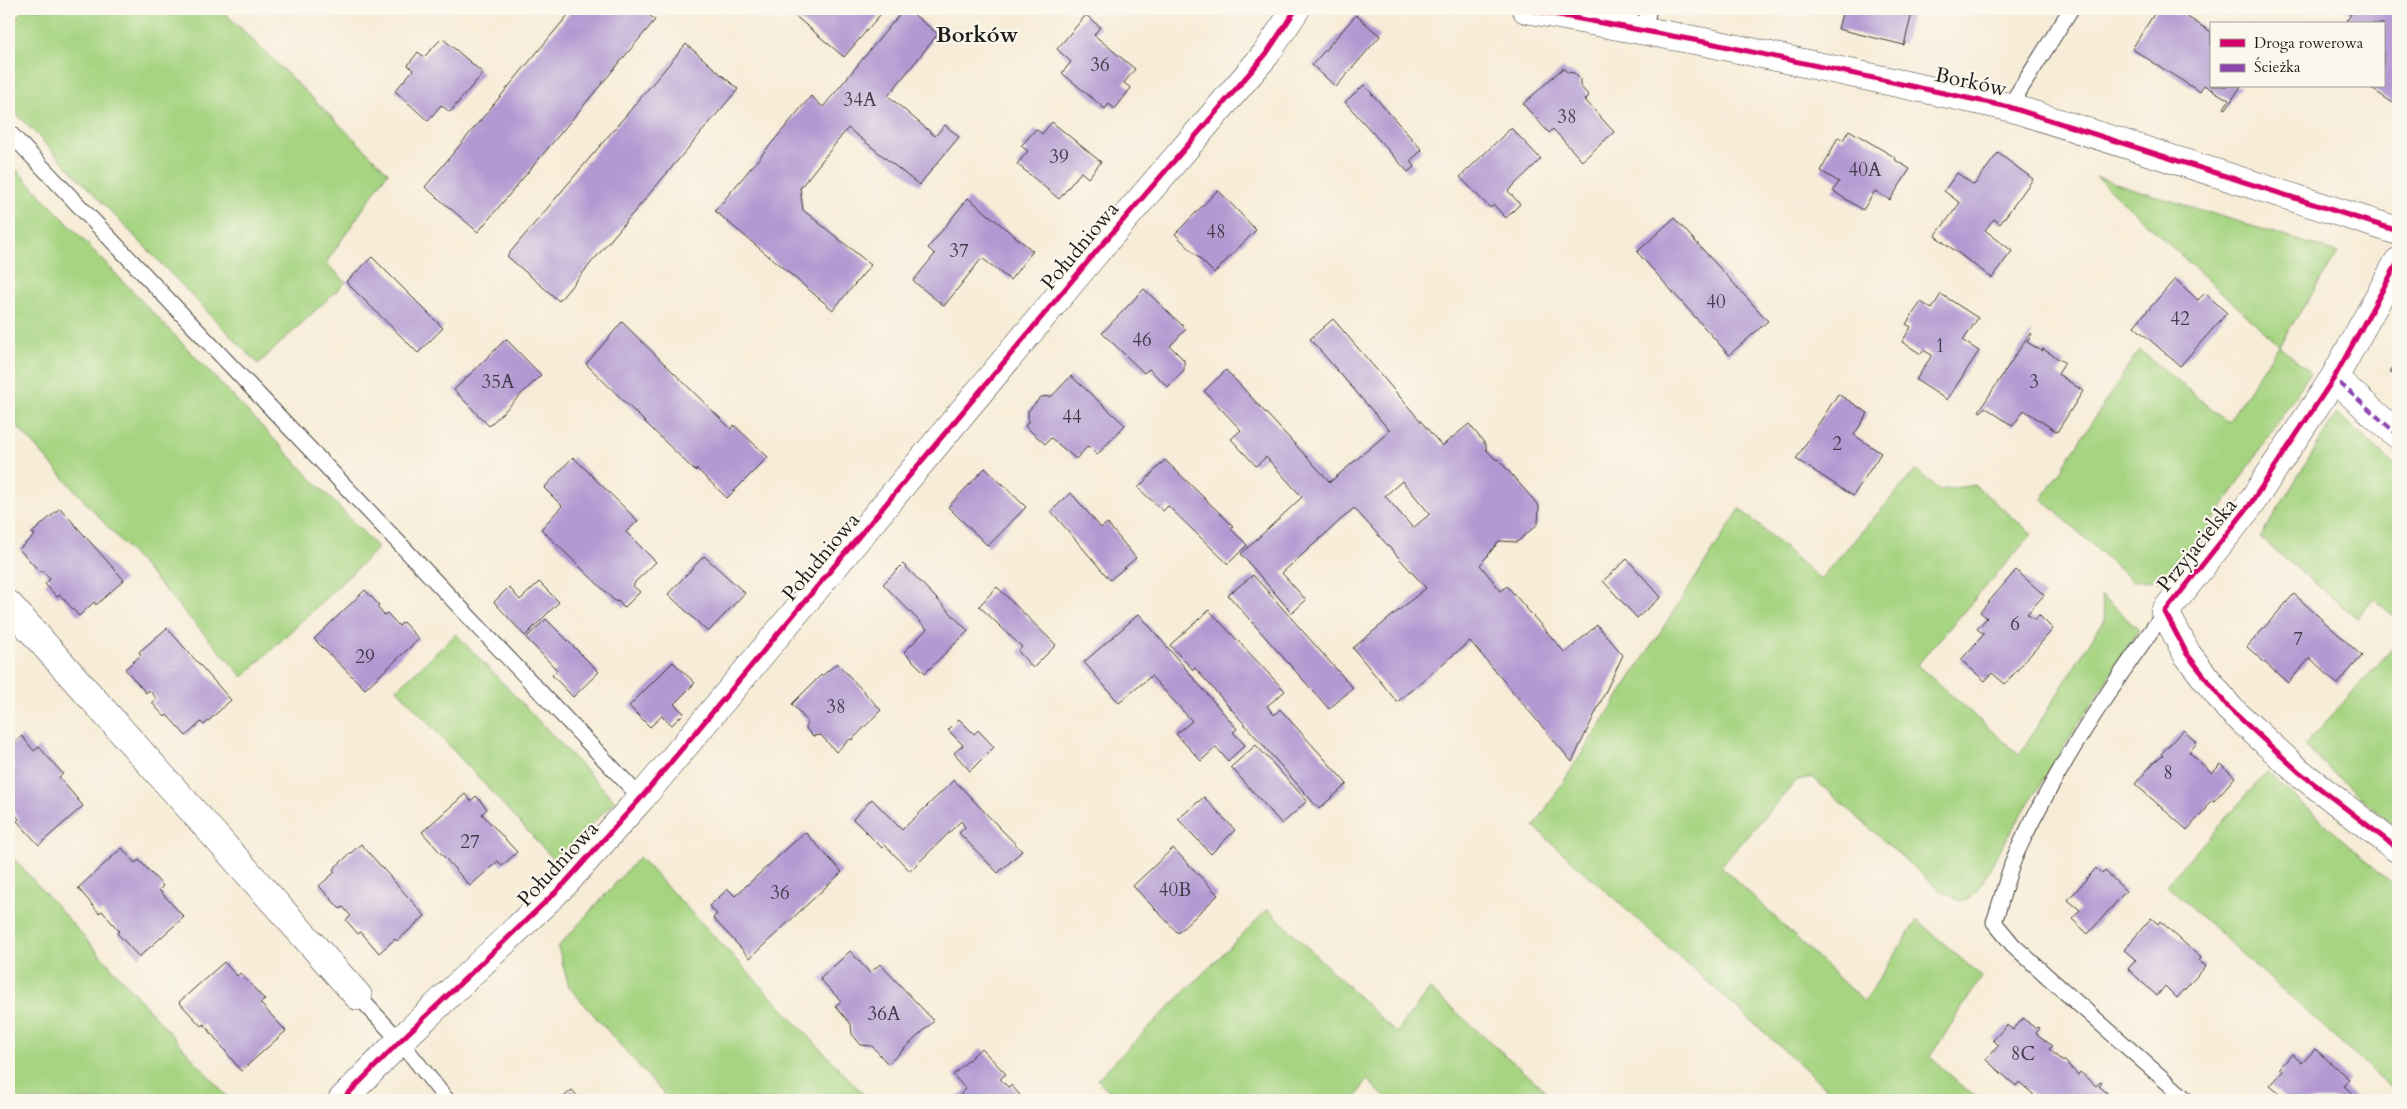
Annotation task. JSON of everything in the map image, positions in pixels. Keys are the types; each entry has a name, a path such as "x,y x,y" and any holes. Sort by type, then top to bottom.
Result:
{"street":[{"name":"Południowa","path":"342,1100 400,1041 564,884 641,798 1095,253 1266,54 1296,9"},
{"name":"Borków","path":"1526,9 1646,20 2009,106 2398,230"},
{"name":"Przyjacielska","path":"2398,262 2334,378 2249,506 2165,612 2187,654 2229,708 2299,772 2398,849"},
{"path":"2334,378 2398,435"},
{"path":"9,605 358,996"}],"lane":[{"path":"2009,106 2071,9"},
{"path":"9,132 641,798"},
{"path":"2165,612 2113,683 2062,766 2016,855 1994,922 2013,945 2187,1100"},
{"path":"358,996 400,1041 447,1100"}],"green space":[{"path":"24,9 221,9 388,172 326,263 346,282 258,364 9,106 9,27"},
{"path":"9,162 378,548 243,677 9,417"},
{"path":"2096,177 2338,253 2279,345"},
{"path":"2279,345 2310,373 2202,538 2166,580 2132,581 2042,499 2139,350 2228,422"},
{"path":"2337,413 2398,468 2398,621 2374,598 2357,618 2260,538"},
{"path":"1916,470 1940,490 1975,485 2032,534 1917,665 2019,755 2105,618 2101,595 2139,630 2044,778 1998,853 1977,892 1971,898 1960,901 1937,888 1812,777 1797,780 1721,866 1864,1002 1917,920 1982,977 1930,1057 1978,1100 1840,1100 1534,827 1740,509 1820,579"},
{"path":"456,634 615,801 555,861 397,689"},
{"path":"2398,642 2398,830 2304,746"},
{"path":"2267,772 2398,889 2398,1094 2166,885"},
{"path":"9,853 230,1100 9,1100"},
{"path":"639,857 869,1100 669,1100 569,987 558,947"},
{"path":"1268,909 1396,1033 1430,989 1556,1100 1388,1100 1367,1080 1354,1100 1119,1100 1097,1079"}],"building":[{"path":"573,9 642,9 655,20 478,232 425,187"},
{"path":"787,9 885,9 844,57"},
{"path":"904,9 907,9 938,34 888,96 935,136 945,125 959,137 919,185 848,128 800,188 803,210 871,265 833,310 715,211 811,96 823,107"},
{"path":"1843,9 1913,9 1904,45 1838,29"},
{"path":"2157,9 2175,9 2210,31 2210,88 2240,88 2226,109 2224,108 2229,100 2204,85 2200,92 2132,49"},
{"path":"2344,9 2398,9 2398,95 2393,103 2372,89 2384,88 2384,22 2346,22 2351,14"},
{"path":"1086,15 1100,27 1094,35 1135,69 1124,83 1131,88 1115,109 1109,104 1105,109 1062,73 1071,62 1057,49"},
{"path":"1356,15 1380,36 1336,87 1312,65"},
{"path":"442,38 483,73 450,112 441,105 428,121 395,91 413,70 408,65 418,52 424,57"},
{"path":"686,44 738,89 559,301 507,256"},
{"path":"1563,68 1567,72 1574,73 1580,79 1580,86 1589,96 1585,100 1614,132 1582,161 1553,129 1549,133 1523,104"},
{"path":"1364,85 1422,150 1410,161 1415,166 1408,172 1345,102"},
{"path":"1052,122 1101,162 1088,178 1081,172 1059,199 1017,164 1028,151 1021,146 1036,129 1042,134"},
{"path":"1511,128 1541,159 1508,191 1520,204 1506,218 1494,205 1490,208 1460,177"},
{"path":"1849,130 1896,158 1895,160 1910,169 1890,200 1875,191 1863,210 1833,191 1839,182 1821,171 1838,137 1843,140"},
{"path":"1998,153 2033,179 2000,224 1994,219 1985,230 2012,251 1992,278 1935,236 1960,203 1944,191 1957,173 1974,185"},
{"path":"1218,190 1256,230 1214,273 1175,234"},
{"path":"968,198 1033,251 1010,280 982,258 944,306 913,281 935,254 928,248"},
{"path":"1674,218 1768,321 1729,355 1637,252"},
{"path":"372,257 443,328 418,353 346,282"},
{"path":"2175,279 2198,300 2205,293 2227,313 2180,366 2134,326"},
{"path":"1144,289 1186,329 1170,346 1184,360 1184,370 1168,387 1149,369 1144,373 1102,333"},
{"path":"1941,294 1978,318 1963,341 1979,351 1947,400 1916,380 1932,355 1923,350 1921,354 1902,342 1911,327 1906,324 1921,302 1932,309"},
{"path":"1333,319 1442,446 1469,424 1486,445 1486,449 1495,459 1499,460 1539,506 1538,524 1517,542 1499,541 1480,565 1501,591 1507,586 1565,653 1597,625 1623,655 1572,762 1470,641 1397,702 1353,648 1426,588 1354,508 1282,573 1306,600 1292,613 1241,554 1302,497 1266,457 1256,466 1231,439 1241,430 1204,391 1226,370 1330,482 1390,431 1310,339","holes":["1402,481 1430,514 1413,528 1385,496"]},
{"path":"622,322 731,429 734,425 768,457 727,498 697,469 695,471 586,364"},
{"path":"2030,333 2032,334 2027,342 2042,351 2043,349 2065,363 2058,374 2083,391 2057,432 2024,410 2013,426 1985,407 1981,412 1979,411"},
{"path":"506,339 541,375 489,426 454,390"},
{"path":"2398,362 2398,378 2390,371"},
{"path":"1071,376 1125,425 1097,455 1088,446 1076,459 1051,438 1045,444 1025,426 1028,422 1028,411 1041,397 1052,396"},
{"path":"1838,394 1868,413 1854,435 1881,453 1853,496 1796,459"},
{"path":"573,457 638,521 626,532 656,562 636,581 633,586 640,592 624,608 541,529 562,506 544,488"},
{"path":"1165,460 1233,526 1231,529 1247,545 1228,564 1168,506 1163,511 1138,488"},
{"path":"985,468 1026,507 988,546 948,507"},
{"path":"1071,493 1101,528 1107,523 1136,558 1110,580 1051,511"},
{"path":"60,508 124,580 96,605 94,602 79,616 60,595 57,597 45,584 50,579 42,570 40,572 19,549 35,535 32,533"},
{"path":"704,556 745,593 708,632 668,594"},
{"path":"1627,559 1661,597 1637,618 1603,581"},
{"path":"903,564 968,631 925,673 904,652 927,629 883,584"},
{"path":"2016,570 2044,595 2027,614 2035,620 2039,615 2053,629 2005,684 1992,673 1985,681 1961,660 1984,634 1977,629 1987,618 1980,612"},
{"path":"1253,575 1353,688 1329,709 1228,595"},
{"path":"539,582 559,602 525,636 494,602 509,587 520,600"},
{"path":"997,587 1056,645 1033,668 1018,651 1022,647 979,606"},
{"path":"365,590 379,605 377,607 384,615 387,613 399,626 403,622 419,639 365,689 314,639"},
{"path":"2294,594 2362,656 2337,684 2310,658 2288,683 2247,647"},
{"path":"1209,610 1285,691 1267,706 1274,715 1280,709 1347,784 1319,809 1195,668 1193,670 1170,645"},
{"path":"1139,614 1237,729 1233,732 1245,745 1228,761 1216,747 1201,761 1176,734 1192,721 1151,676 1119,703 1084,662"},
{"path":"546,619 599,672 573,697 552,675 557,670 526,638"},
{"path":"167,628 231,700 204,725 201,722 186,736 167,715 165,717 152,703 157,699 149,690 146,693 125,669 141,655 139,652"},
{"path":"673,662 695,683 674,704 684,713 672,725 662,716 650,727 629,706"},
{"path":"837,663 881,710 852,740 850,739 836,752 821,735 813,736 806,729 807,721 792,704 821,675"},
{"path":"959,719 974,734 978,730 994,747 970,771 954,753 963,745 948,730"},
{"path":"2183,730 2197,743 2189,752 2212,773 2221,764 2235,777 2214,801 2212,800 2206,806 2207,808 2187,830 2135,784 2155,761 2163,756 2161,754"},
{"path":"22,736 34,751 39,747 63,774 59,777 83,806 39,845 17,821 19,819 9,807 9,747"},
{"path":"1256,745 1307,801 1282,824 1231,767"},
{"path":"954,780 1022,851 998,873 959,833 965,827 961,821 910,871 885,845 882,848 853,819 872,799 902,830"},
{"path":"465,794 471,801 476,796 487,809 482,814 517,852 502,866 498,861 470,886 422,832"},
{"path":"1204,797 1235,830 1211,854 1178,819"},
{"path":"805,832 842,872 750,958 713,918 717,914 709,906 728,889 735,896"},
{"path":"361,844 425,916 397,941 395,939 379,953 361,932 358,934 346,920 351,916 343,907 340,909 319,886 335,872 333,869"},
{"path":"122,848 135,863 139,860 163,886 159,890 184,917 139,957 117,933 119,931 102,911 99,913 78,888"},
{"path":"1173,848 1218,895 1178,933 1133,886"},
{"path":"2096,868 2102,874 2105,871 2126,891 2088,934 2072,919 2080,910 2068,900"},
{"path":"2151,918 2158,924 2160,921 2201,958 2199,961 2206,966 2177,998 2165,986 2157,996 2128,969 2136,960 2124,950"},
{"path":"850,951 870,973 880,964 934,1021 888,1064 872,1046 861,1045 852,1034 851,1024 835,1006 841,1001 820,979"},
{"path":"224,962 237,976 240,973 265,1000 260,1003 286,1031 241,1071 204,1024 201,1026 179,1002"},
{"path":"2023,1018 2036,1029 2040,1028 2036,1033 2052,1046 2049,1049 2062,1061 2065,1061 2078,1075 2080,1072 2096,1086 2100,1082 2102,1083 2099,1086 2112,1097 2109,1100 2039,1100 2034,1098 2033,1094 2019,1082 2016,1086 1986,1060 1999,1045 1993,1040 2007,1025 2013,1030"},
{"path":"981,1048 1006,1074 1000,1079 1008,1087 1011,1085 1020,1095 1018,1097 1021,1100 955,1100 966,1089 953,1075"},
{"path":"2315,1049 2349,1079 2344,1086 2358,1098 2355,1100 2287,1100 2270,1086 2283,1071 2280,1068 2292,1054 2302,1063"},
{"path":"572,1090 581,1100 560,1100"}],"marked path":[{"path":"2336,374 2334,378 2398,435"}],"cycle path":[{"path":"342,1100 400,1041 564,884 641,798 1095,253 1266,54 1296,9"},
{"path":"1526,9 1710,43 2009,107 2398,231"},
{"path":"2398,262 2334,378 2249,506 2165,612 2187,654 2229,708 2299,772 2398,849"}],"district":[{"name":"Borków","path":"977,35"}]}
